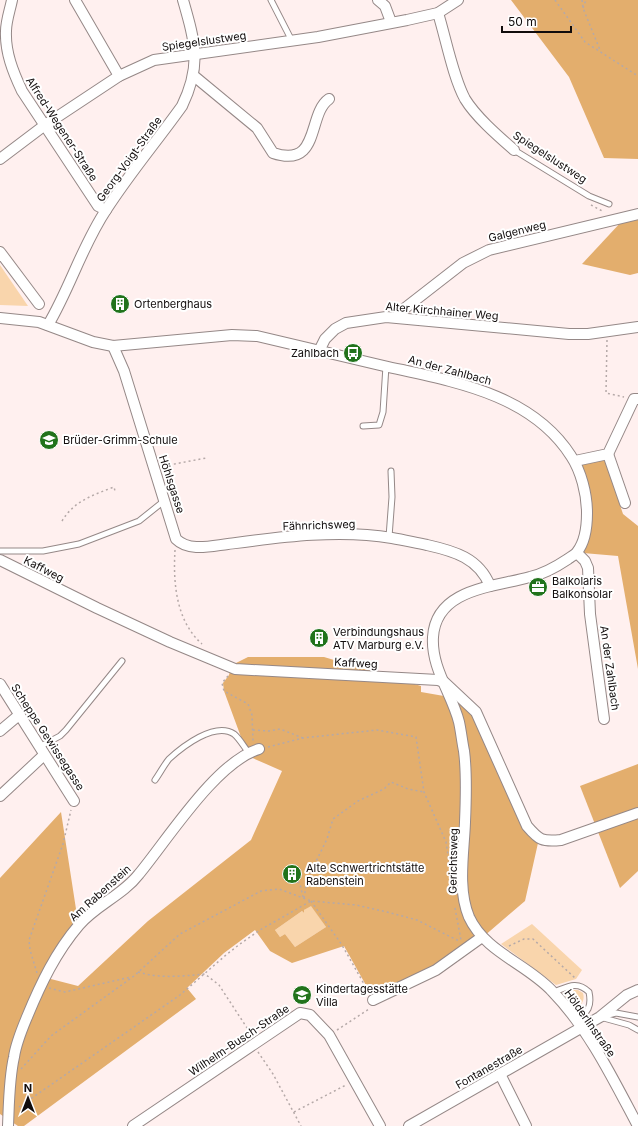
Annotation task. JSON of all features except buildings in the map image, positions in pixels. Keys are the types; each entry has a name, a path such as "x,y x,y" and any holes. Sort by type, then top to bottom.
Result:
{"street":[{"name":"Alfred-Wegener-Straße","path":"12,0 3,29 13,72 22,90 98,206 106,210"},
{"path":"75,0 119,76"},
{"name":"Georg-Voigt-Straße","path":"48,325 60,304 82,252 106,210 182,106 194,76 196,54 195,42 183,0"},
{"path":"378,0 385,6 392,22"},
{"name":"Spiegelslustweg","path":"0,159 45,124 119,76 154,60 292,41 438,13 458,0"},
{"name":"Spiegelslustweg","path":"438,13 455,73 466,100 494,133 514,150"},
{"path":"194,76 225,103 251,121 273,152 280,155 296,153 306,148 321,108 329,99"},
{"name":"Galgenweg","path":"398,317 400,312 463,263 489,250 638,214"},
{"path":"0,252 39,304"},
{"name":"Alter Kirchhainer Weg","path":"320,351 325,339 335,329 346,323 379,317 398,317 569,334 608,332 638,327"},
{"path":"0,318 48,325 93,342 113,346 232,335 257,336 320,351"},
{"name":"Höhlsgasse","path":"113,346 124,371 164,501 178,541"},
{"name":"An der Zahlbach","path":"320,351 459,382 494,394 544,425 559,440 575,462 583,485 587,506 586,529 577,553 585,561 588,568 590,614 604,719"},
{"path":"625,503 608,454 636,399"},
{"path":"575,462 608,454"},
{"name":"Fähnrichsweg","path":"178,541 192,547 271,538 342,534 389,537 460,554 476,564 490,586"},
{"path":"577,553 561,564 535,576 490,586 455,600 443,610 436,621 433,636 433,648 437,666 444,682 476,712 524,820 537,838 549,841 560,840 638,813"},
{"name":"Kaffweg","path":"0,560 97,608 231,668 438,680 444,682"},
{"name":"Gerichtsweg","path":"444,682 459,720 464,755 465,900 469,916 482,937"},
{"name":"Scheppe Gewissegasse","path":"0,684 18,715 74,801"},
{"path":"0,731 18,715"},
{"path":"0,796 42,751"},
{"name":"Am Rabenstein","path":"8,1126 14,1056 24,1024 41,984 56,955 80,924 136,878 185,814 218,777 229,766 253,751"},
{"path":"373,1000 436,970 482,937"},
{"name":"Hölderlinstraße","path":"482,937 538,978 554,992 578,1024 613,1078 638,1126"},
{"name":"Fontanestraße","path":"409,1126 500,1074 578,1024 600,1017 626,996 638,990"},
{"name":"Wilhelm-Busch-Straße","path":"133,1126 256,1045 300,1013 310,1014 329,1035 380,1126"},
{"path":"500,1074 526,1126"}],"lane":[{"path":"271,0 292,41"},
{"name":"Spiegelslustweg","path":"514,150 588,196 609,204"},
{"path":"364,426 379,426 384,412 386,366"},
{"path":"389,537 392,497 391,471"},
{"path":"0,551 43,550 79,544 139,521 164,501"},
{"path":"42,751 66,730 122,661"},
{"path":"155,780 168,760 190,742 217,730 226,730 234,734 253,751"},
{"path":"554,992 575,985 580,985 588,990 590,997 587,1011 578,1024"},
{"path":"600,1017 616,1013 638,1017"},
{"name":"Hölderlinstraße","path":"600,1017 629,1025 638,1030"}],"path":[{"path":"556,0 585,42 600,50 638,76"},
{"path":"582,0 583,8 600,50"},
{"path":"583,8 586,0"},
{"path":"608,332 606,394 636,399"},
{"path":"154,468 206,458"},
{"path":"62,520 68,511 84,498 114,487 115,491"},
{"path":"178,541 174,567 177,597 184,621 194,637 205,646"},
{"path":"231,668 229,675 222,683 224,691 248,704 252,715 253,751 303,738 377,730 416,737 424,792 446,842 452,887"},
{"path":"253,730 269,731 280,729 303,738"},
{"path":"304,898 307,880 327,839 333,818 358,801 384,789 391,782 408,789 424,792"},
{"name":"Scheppe Gewissegasse","path":"36,971 30,950 30,940 63,844 74,801"},
{"path":"294,878 300,884 304,898"},
{"path":"11,1080 50,1036 134,976 180,934 261,892 279,889 311,901 356,905 417,920 461,942 454,901"},
{"path":"8,1115 180,996 226,955 260,930 311,901"},
{"path":"311,901 342,945 373,1000 369,1011 329,1035"},
{"path":"499,950 524,939 533,939 576,979"},
{"path":"138,972 151,976 172,977 205,974 220,984 273,1074 301,1126"},
{"path":"55,991 78,990 134,976"},
{"path":"294,1112 354,1081"}],"shaded area":[{"path":"511,0 638,0 638,159 604,158 569,77"},
{"path":"638,217 638,273 630,275 582,264 622,221"},
{"path":"0,265 28,306 0,305"},
{"path":"605,460 623,514 638,526 638,669 618,556 583,553 590,531 592,508 591,497 581,464"},
{"path":"248,657 324,657 421,686 421,692 461,699 481,727 524,828 538,843 525,901 483,937 458,953 372,996 344,946 292,963 270,951 255,930 224,953 187,988 196,999 24,1126 18,1126 0,1114 0,878 61,812 78,922 47,978 78,986 148,921 251,840 282,771 248,756 224,691 223,683 229,675 231,668 235,667 236,663","holes":["311,906 326,927 295,947 285,934 280,937 275,930 302,911 304,913 304,910"]},
{"path":"638,764 638,871 620,888 580,786"},
{"path":"311,905 326,927 295,947 285,934 280,937 275,930 302,911 304,913 304,910"},
{"path":"532,924 582,970 576,979 556,985 501,944"},
{"path":"573,990 578,990 583,993 583,1002 577,1009 564,995"}],"place":[{"name":"Ortenberghaus","path":"120,304"},
{"name":"Zahlbach","path":"353,353"},
{"name":"Brüder-Grimm-Schule","path":"49,440"},
{"name":"Balkolaris Balkonsolar","path":"538,587"},
{"name":"Verbindungshaus ATV Marburg e.V.","path":"319,638"},
{"name":"Alte Schwertrichtstätte Rabenstein","path":"292,874"},
{"name":"Kindertagesstätte Villa","path":"302,995"}]}
